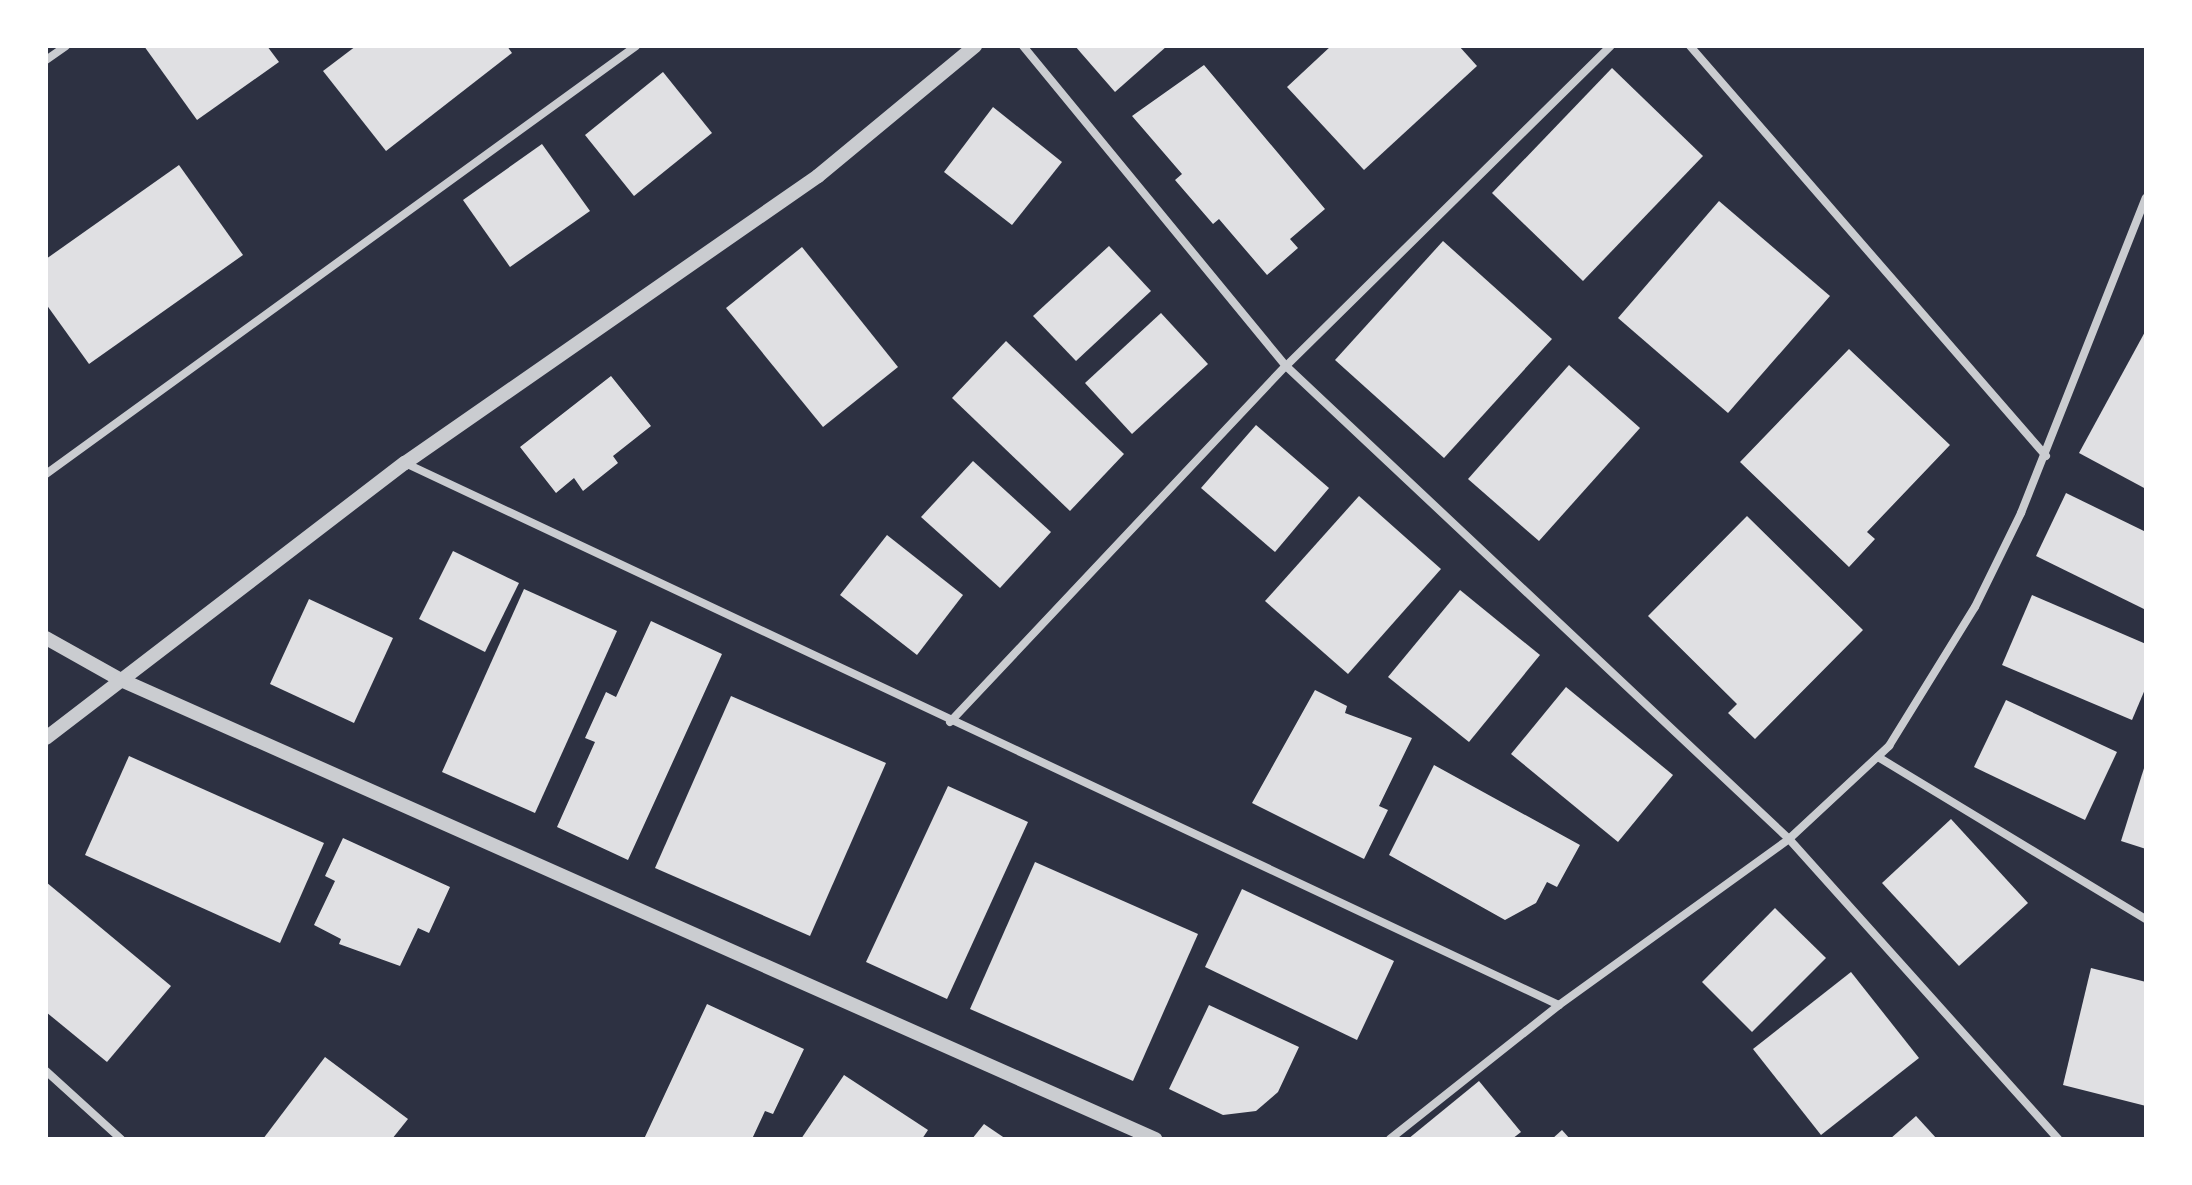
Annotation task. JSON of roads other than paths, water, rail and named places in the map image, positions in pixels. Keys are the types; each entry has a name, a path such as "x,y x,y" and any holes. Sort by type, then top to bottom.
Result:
{"street":[{"path":"46,60 66,46"},
{"path":"46,474 636,46"},
{"path":"46,738 119,679 405,463 709,256 818,176 975,46"},
{"path":"1023,46 1286,366 1789,839 2058,1139"},
{"path":"950,722 1286,366 1611,46"},
{"path":"1690,46 2046,456"},
{"path":"1390,1139 1559,1005 1789,839 1878,757 1975,607 2046,456 2146,198"},
{"path":"405,463 950,722 1559,1005"},
{"path":"46,638 119,679 1155,1139"},
{"path":"1878,757 2146,919"},
{"path":"46,1071 121,1139"}]}
